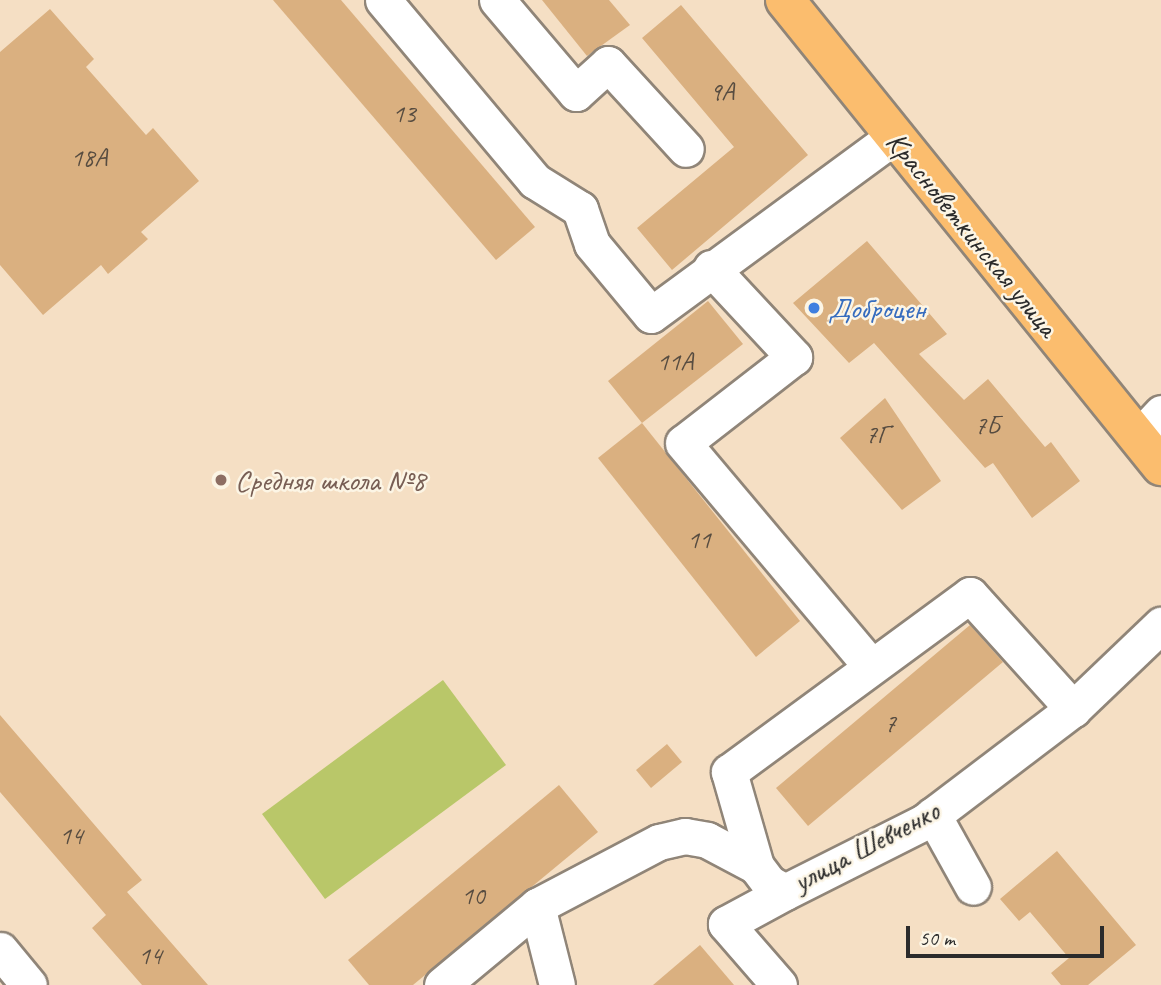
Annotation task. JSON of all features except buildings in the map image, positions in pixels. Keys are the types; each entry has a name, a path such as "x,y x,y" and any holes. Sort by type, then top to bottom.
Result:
{"main road":[{"name":"Красноветкинская улица","path":"785,0 893,137 1153,439"}],"street":[{"path":"383,0 534,181 580,209 592,244 651,315 711,268 893,137"},
{"path":"497,0 576,93 608,64 686,149"},
{"path":"711,268 794,357 683,443 870,666"},
{"path":"756,866 729,772 970,595 1073,709"},
{"name":"улица Шевченко","path":"442,985 537,906 659,842 684,836 707,840 756,866 769,883 785,892 933,815 1073,709 1161,625"},
{"path":"933,815 973,887"},
{"path":"779,985 726,924 785,892"},
{"path":"537,906 558,985"},
{"path":"0,950 29,985"}],"green space":[{"path":"443,680 506,765 325,899 262,814"}],"place":[{"name":"Доброцен","path":"814,308"},
{"name":"Средняя школа №8","path":"221,480"}]}
